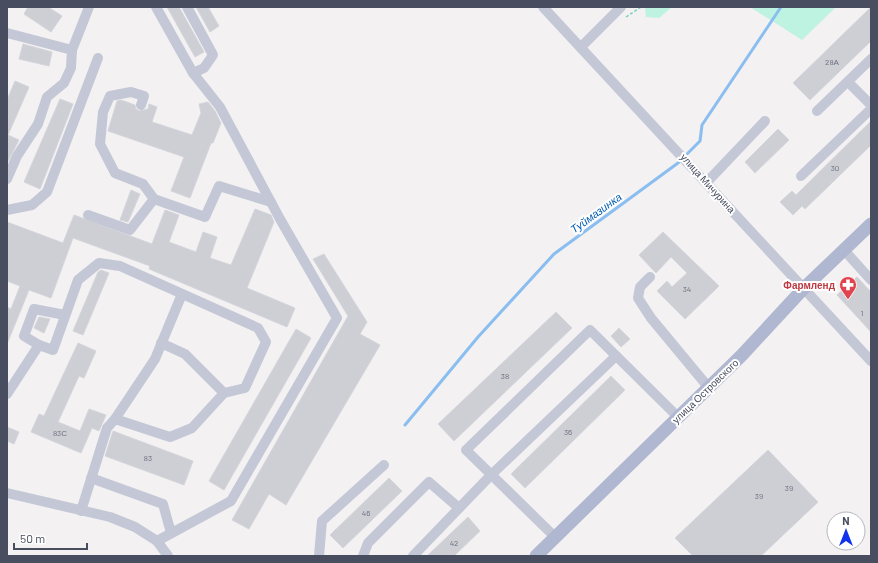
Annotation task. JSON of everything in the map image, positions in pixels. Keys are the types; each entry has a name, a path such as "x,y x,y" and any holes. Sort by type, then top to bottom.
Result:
{"main road":[{"name":"улица Островского","path":"536,556 709,388 804,288 871,224"}],"street":[{"path":"7,179 17,156 38,124 47,97 64,83 71,68 72,50 89,7"},
{"path":"156,7 194,73 220,108 337,318 231,501 157,541"},
{"path":"187,7 213,55 204,68 194,73"},
{"name":"улица Мичурина","path":"543,7 707,182 871,361"},
{"path":"581,47 621,7"},
{"path":"7,33 72,50"},
{"path":"7,210 32,205 47,192 98,58"},
{"path":"818,111 871,59"},
{"path":"848,82 871,106"},
{"path":"140,105 144,96 131,92 110,96 103,112 100,144 115,173 143,184 154,199 205,217 219,186 271,202"},
{"path":"801,176 871,109"},
{"path":"707,182 765,121"},
{"path":"88,215 130,230 154,199"},
{"path":"844,250 871,280"},
{"path":"65,315 34,309 24,336 39,345 53,350 78,280 99,264 120,266 258,328 266,342 245,388 224,393 192,428 170,437 115,419"},
{"path":"650,277 640,288 638,298 651,318 709,388"},
{"path":"81,511 107,428 115,419 155,359 182,294"},
{"path":"555,537 466,450 590,330 678,417"},
{"path":"161,343 185,354 224,393"},
{"path":"7,394 39,345"},
{"path":"413,556 491,475 616,356"},
{"path":"319,556 322,521 384,465"},
{"path":"91,478 163,504 171,533"},
{"path":"363,556 368,543 430,482 459,508"},
{"path":"7,493 110,517 135,527 157,541 168,556"}],"path":[{"path":"622,20 641,7"}],"green space":[{"path":"645,7 672,7 659,18 646,17"},
{"path":"750,7 836,7 802,40"}],"building":[{"path":"28,7 48,7 62,16 51,32 24,14"},
{"path":"167,7 179,7 204,52 195,57"},
{"path":"196,7 208,7 219,26 210,32"},
{"path":"871,7 871,41 810,100 793,83"},
{"path":"23,44 52,52 49,66 19,59"},
{"path":"15,81 29,87 8,135 19,140 7,163 7,100"},
{"path":"60,99 73,104 40,189 24,182"},
{"path":"121,100 135,105 136,109 139,111 148,109 149,104 157,107 152,122 192,135 201,113 199,104 208,102 215,111 221,123 213,143 211,143 190,198 171,191 184,157 108,131 117,101"},
{"path":"871,121 871,145 805,209 802,206 793,215 780,202 792,191 796,195"},
{"path":"778,129 789,140 755,173 745,162"},
{"path":"131,190 140,194 128,222 120,220"},
{"path":"255,209 271,215 274,222 247,288 295,308 287,327 149,269 150,266 73,238 51,298 29,290 7,344 7,307 11,309 20,286 7,281 7,222 63,243 74,215 152,244 165,210 179,215 169,242 196,252 203,232 217,237 210,258 231,265"},
{"path":"663,232 719,286 685,319 657,291 667,281 672,287 687,273 671,257 656,273 639,255"},
{"path":"324,254 367,322 360,334 380,345 286,505 269,494 249,529 232,520 348,316 313,259"},
{"path":"101,270 109,273 83,335 73,331 98,272"},
{"path":"857,277 871,292 871,332 837,295"},
{"path":"556,312 572,328 454,441 438,424"},
{"path":"39,317 50,319 44,333 34,328"},
{"path":"619,328 630,339 621,347 611,336"},
{"path":"296,329 311,338 224,490 209,481"},
{"path":"78,343 96,351 84,378 79,376 58,422 80,431 89,409 106,415 99,431 92,428 81,453 31,432 39,414 44,416"},
{"path":"611,376 625,390 525,488 511,474"},
{"path":"7,427 19,432 14,444 7,441"},
{"path":"113,431 193,461 184,485 105,456"},
{"path":"768,450 818,502 761,556 693,556 675,538"},
{"path":"389,478 402,491 343,548 330,535"},
{"path":"468,517 480,531 454,556 427,556"}],"waterway":[{"name":"Туймазинка","path":"405,425 478,337 554,254 678,163 700,141 702,125 781,7"}],"place":[{"name":"Фармленд","path":"848,300"}]}
